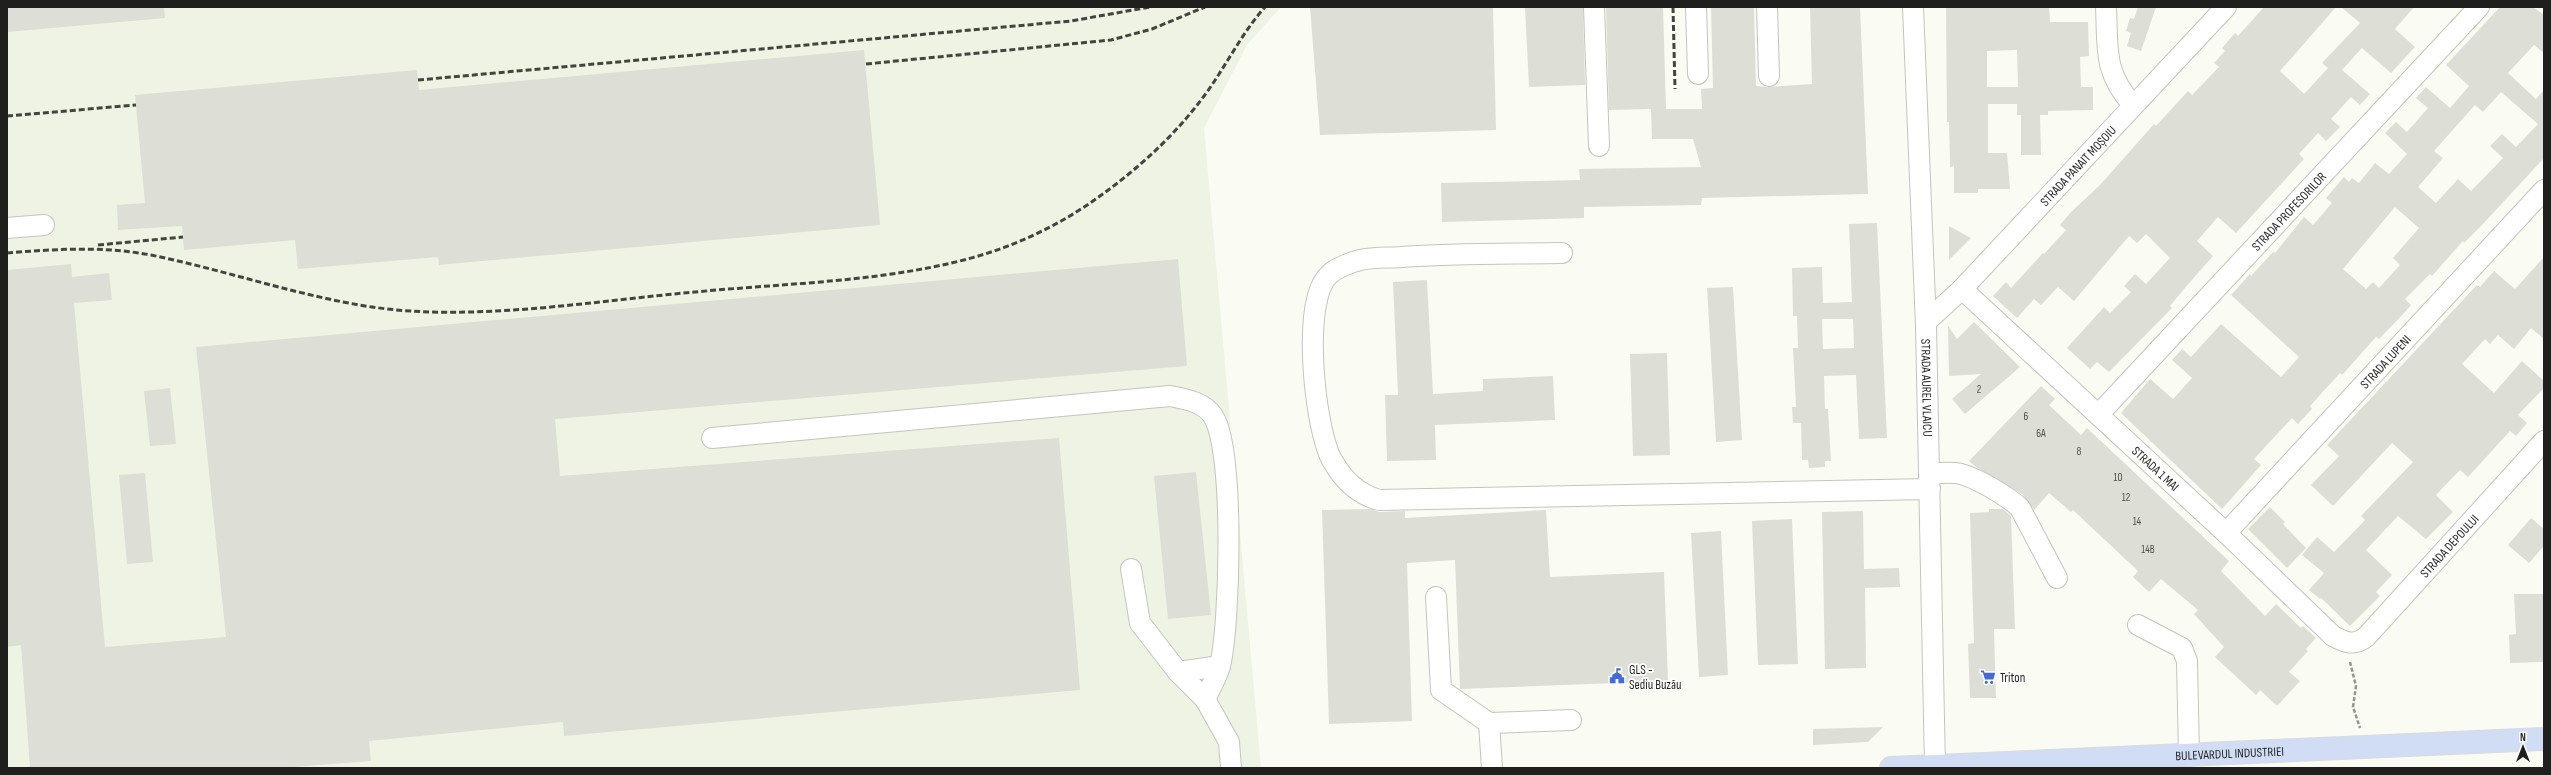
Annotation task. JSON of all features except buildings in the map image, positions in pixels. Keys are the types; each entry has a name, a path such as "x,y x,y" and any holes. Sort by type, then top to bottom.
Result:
{"main road":[{"name":"BULEVARDUL INDUSTRIEI","path":"1891,768 2189,756 2544,739"}],"street":[{"path":"1594,7 1599,146"},
{"path":"1696,7 1698,74"},
{"path":"1767,7 1769,76"},
{"name":"STRADA AUREL VLAICU","path":"1913,7 1926,322 1935,767"},
{"path":"2106,7 2112,74 2120,91 2133,105"},
{"name":"STRADA PANAIT MOȘOIU","path":"1926,322 1962,289 2226,7"},
{"name":"STRADA PROFESORILOR","path":"2098,415 2479,7"},
{"name":"STRADA LUPENI","path":"2226,532 2544,190"},
{"path":"7,228 44,225"},
{"path":"1562,253 1417,256 1360,260 1329,274 1316,295 1312,331 1319,419 1332,459 1348,483 1364,496 1379,500 1930,481 1959,474 2004,494 2020,508 2057,578"},
{"name":"STRADA 1 MAI","path":"1962,289 2226,532 2333,636 2351,643"},
{"path":"712,438 1170,396 1195,401 1213,416 1222,447 1230,535 1220,666 1205,699"},
{"name":"STRADA DEPOULUI","path":"2351,643 2356,643 2366,636 2544,441"},
{"path":"1132,569 1140,623 1178,672 1205,699 1229,742 1231,768"},
{"path":"1436,597 1441,690 1488,723 1571,720"},
{"path":"2138,625 2182,648 2186,661 2189,756"},
{"path":"1178,672 1220,666"},
{"path":"1488,723 1492,768"}],"path":[{"path":"2351,643 2350,661 2356,686 2353,707 2355,717 2360,725 2358,748"}],"shaded area":[{"path":"7,7 1281,7 1247,45 1204,128 1261,768 7,768"}],"railway":[{"path":"418,80 1071,21 1150,7"},
{"path":"866,64 1111,40 1152,29 1205,7"},
{"path":"7,253 79,249 133,252 179,261 289,290 344,302 372,307 411,311 451,312 492,311 575,305 695,292 871,277 906,272 975,257 1006,247 1051,227 1093,201 1140,165 1182,123 1207,92 1249,27 1265,7"},
{"path":"1673,7 1675,89"},
{"path":"7,116 136,105"},
{"path":"98,245 183,237"}],"place":[{"name":"GLS - Sediu Buzău","path":"1617,676"},
{"name":"Triton","path":"1988,677"}]}
